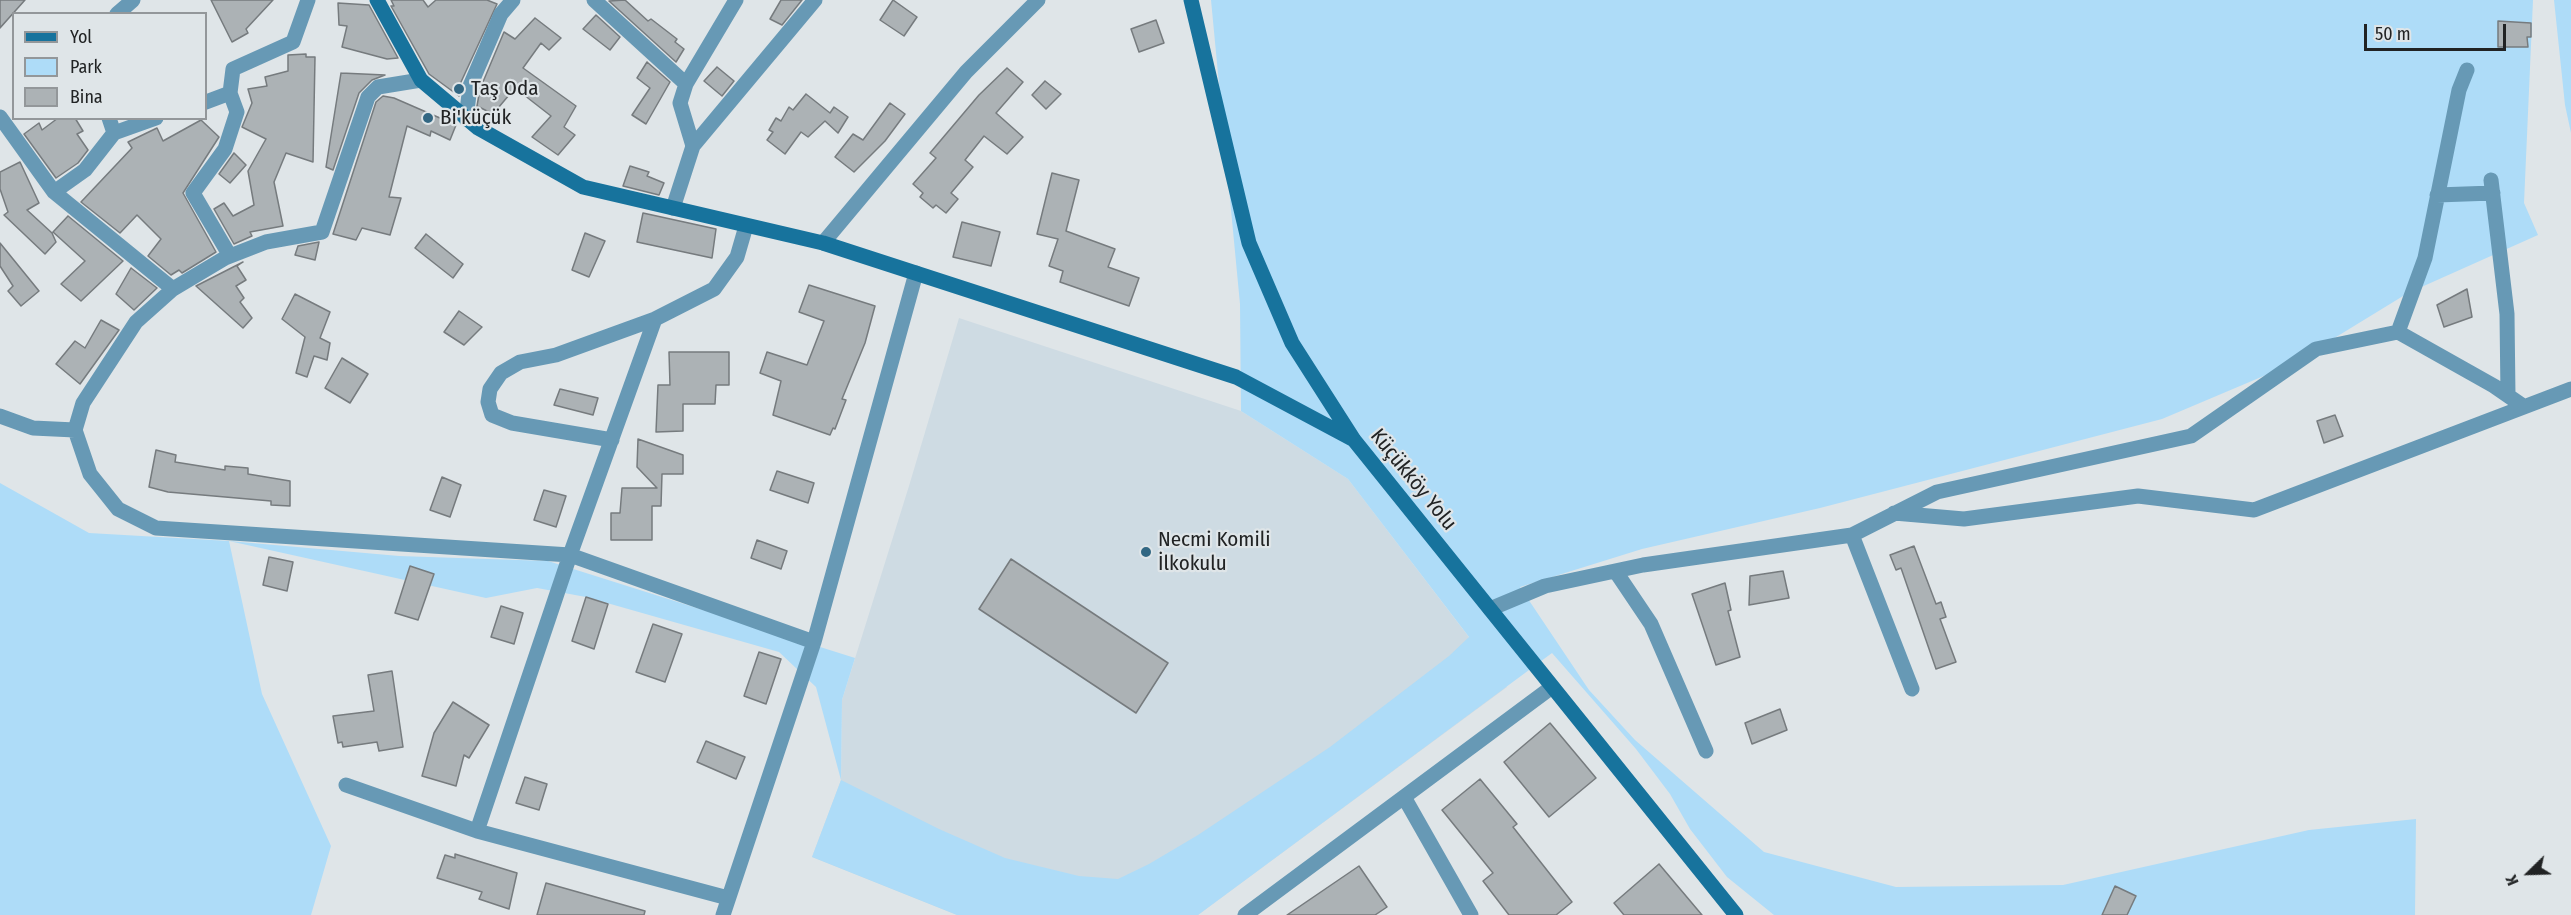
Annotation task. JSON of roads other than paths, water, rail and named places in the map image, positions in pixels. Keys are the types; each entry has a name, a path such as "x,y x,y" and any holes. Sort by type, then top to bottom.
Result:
{"street":[{"path":"119,12 134,0"},
{"path":"230,256 193,193 225,149 237,112 230,93 233,69 293,42 308,0"},
{"path":"377,0 421,80 478,128 583,187 823,243 1236,377 1354,440"},
{"path":"466,119 470,86 501,14 513,0"},
{"path":"594,0 686,84"},
{"path":"693,146 680,103 686,84 736,0"},
{"path":"673,208 693,146 815,0"},
{"path":"823,243 966,72 1038,0"},
{"name":"Küçükköy Yolu","path":"1191,0 1249,243 1292,343 1354,440 1736,915"},
{"path":"2398,332 2425,258 2459,90 2467,70"},
{"path":"421,80 378,87 368,97 322,232 266,242 230,256 173,289 136,322 83,403 75,430 90,474 118,509 156,528 570,555 814,642"},
{"path":"207,102 230,93"},
{"path":"0,117 54,192 173,289"},
{"path":"54,192 85,170 111,126 145,120"},
{"path":"2437,195 2492,187 2507,314 2508,396"},
{"path":"612,440 512,423 492,415 488,402 490,389 501,373 520,362 556,355 655,319 714,289 737,257 746,226"},
{"path":"723,915 814,642 916,273"},
{"path":"477,831 570,555 655,319"},
{"path":"1490,609 1545,586 1643,565 1852,535 1937,492 2191,436 2316,349 2398,332 2523,406"},
{"path":"1894,513 1964,519 2138,496 2254,510 2571,389"},
{"path":"0,416 33,428 75,430"},
{"path":"1852,535 1912,689"},
{"path":"1616,572 1651,624 1706,751"},
{"path":"1254,912 1404,796 1552,687"},
{"path":"346,785 477,831 728,898"},
{"path":"1404,796 1472,915"}],"place":[{"name":"Taş Oda","path":"459,89"},
{"name":"Bi'küçük","path":"428,118"},
{"name":"Necmi Komili İlkokulu","path":"1146,552"}]}
